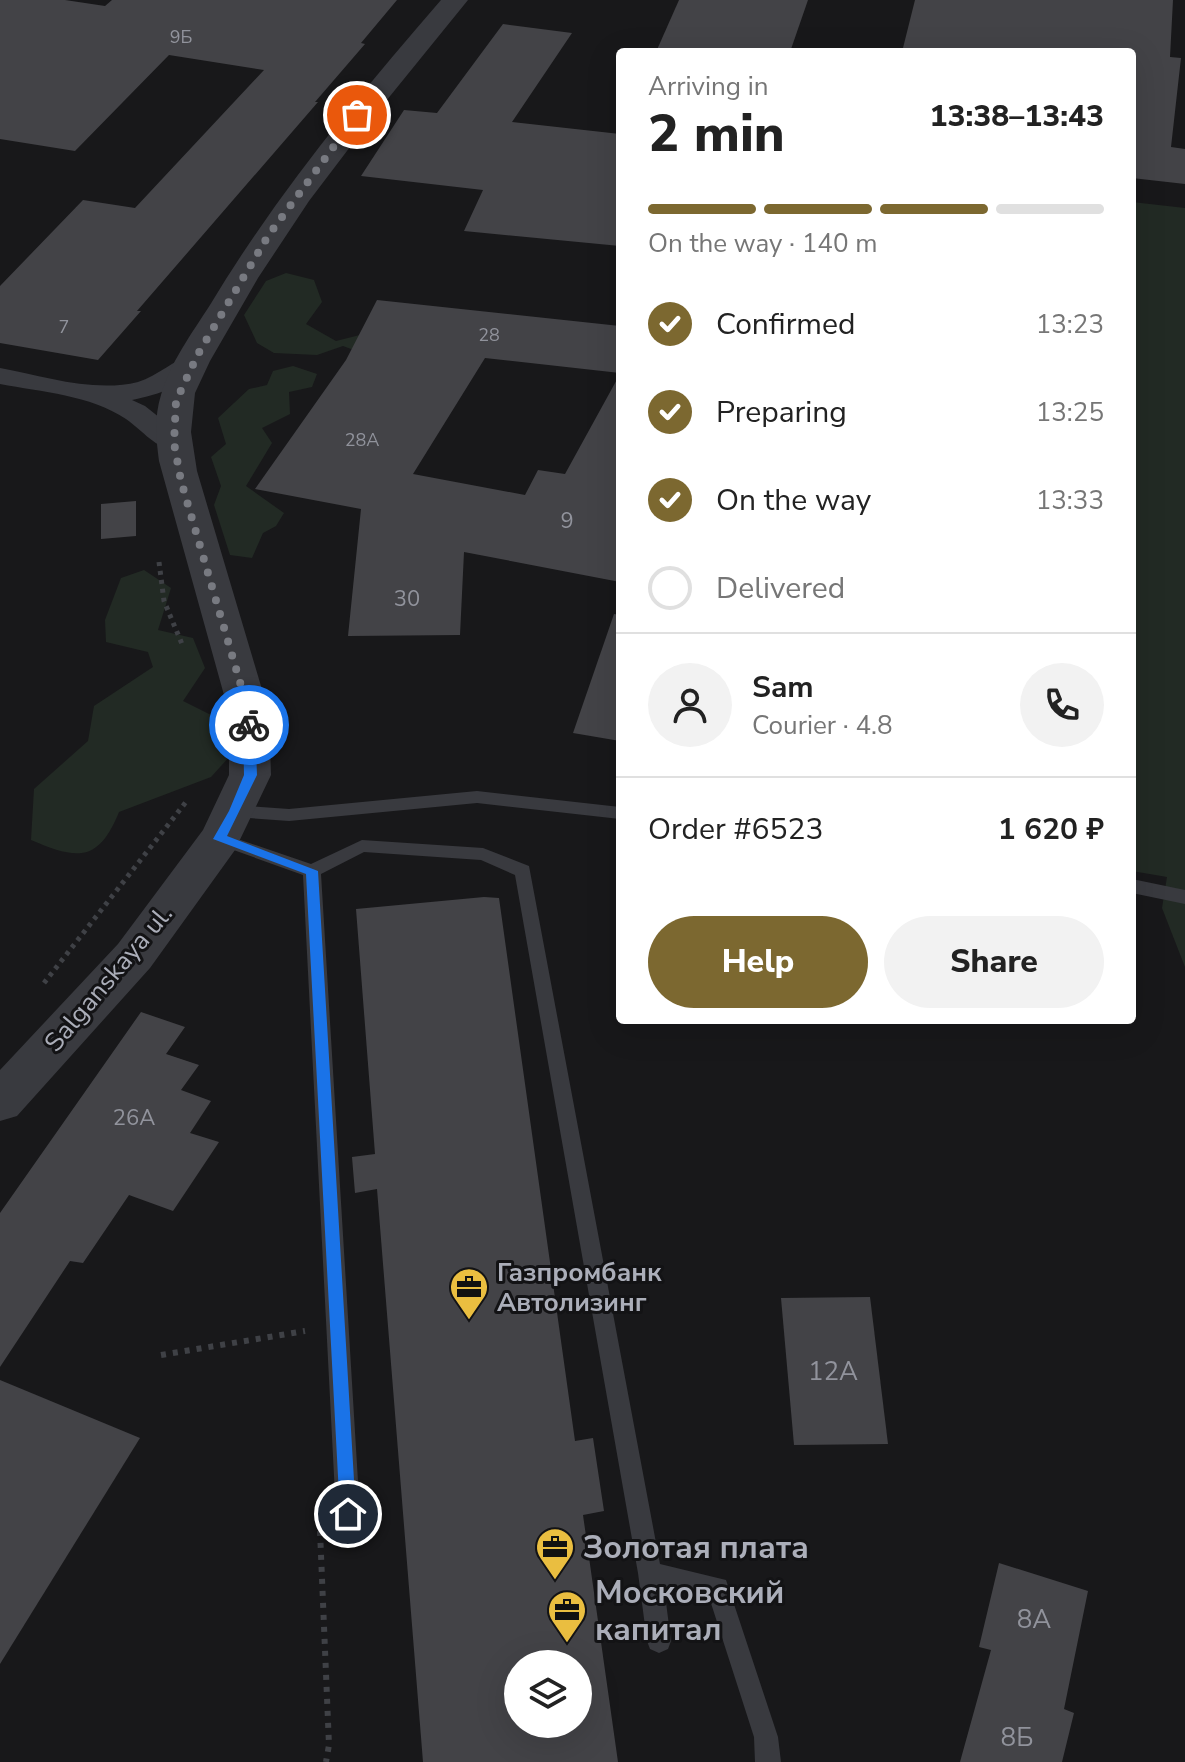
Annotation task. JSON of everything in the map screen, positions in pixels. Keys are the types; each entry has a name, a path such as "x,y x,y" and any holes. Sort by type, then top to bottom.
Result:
{"street":[{"name":"Salganskaya ul.","path":"0,1102 134,956 228,825 250,775 249,713 181,481 174,443 176,401 233,291 292,200 371,98 455,0"},
{"path":"0,376 98,394 140,392 168,381 194,362"},
{"path":"98,394 135,412 174,443"}],"lane":[{"path":"228,825 289,815 477,797 616,813"},
{"path":"228,825 312,871"},
{"path":"312,871 362,846 483,854 523,871 650,1573 659,1641"},
{"path":"312,871 348,1514"},
{"path":"1136,887 1185,897"},
{"path":"650,1573 718,1588 766,1737 768,1762"}],"path":[{"path":"159,557 164,601 186,654"},
{"path":"42,986 191,796"},
{"path":"161,1355 310,1330"},
{"path":"319,1518 329,1745 326,1762"}],"shaded area":[{"path":"1136,202 1185,208 1185,967 1162,908 1167,877 1136,872"},
{"path":"286,273 314,280 322,302 306,324 336,341 368,333 370,356 343,346 317,355 274,353 257,343 244,315 266,281"},
{"path":"293,366 317,374 312,387 289,392 290,414 262,428 272,443 246,486 284,513 276,526 263,533 252,558 230,555 214,505 221,486 211,457 226,444 218,418 249,389 267,385 273,371"},
{"path":"144,570 171,588 158,630 193,638 205,668 183,701 235,727 240,745 211,777 119,812 103,841 94,849 84,853 61,851 31,840 34,789 88,741 94,706 153,667 148,652 106,642 105,620 121,578"}],"building":[{"path":"0,0 65,0 105,6 112,0 397,0 361,43 365,44 315,102 318,102 98,360 0,343 0,286 83,200 135,208 264,70 169,55 75,151 0,139"},
{"path":"679,0 808,0 791,48 658,48"},
{"path":"915,0 1173,0 1170,57 1181,58 1171,147 1185,149 1185,184 1136,178 1136,48 903,48"},
{"path":"503,24 572,33 512,122 616,134 616,246 464,231 483,190 361,176 404,110 437,113"},
{"path":"377,300 616,326 616,373 485,358 413,474 525,495 538,470 565,474 616,381 616,581 464,552 460,635 348,636 361,509 255,489 346,360"},
{"path":"136,501 136,536 101,539 101,504"},
{"path":"614,614 616,614 616,740 573,733"},
{"path":"499,898 575,1441 593,1438 604,1511 583,1515 618,1762 423,1762 377,1189 355,1193 352,1157 375,1154 356,909"},
{"path":"141,1012 185,1027 166,1054 199,1065 181,1090 211,1101 190,1133 219,1142 173,1211 129,1195 83,1263 70,1261 0,1367 0,1213"},
{"path":"870,1297 888,1444 794,1445 781,1298"},
{"path":"0,1380 140,1438 0,1664"},
{"path":"999,1563 1088,1591 1064,1709 1074,1713 1062,1762 960,1762 991,1650 979,1647"}],"way so far":[{"path":"249,725 249,713 181,481 174,443 176,401 233,291 330,148 357,115"}],"place":[{"name":"Газпромбанк Автолизинг","path":"469,1321"},
{"name":"Золотая плата","path":"555,1581"},
{"name":"Московский капитал","path":"567,1644"}],"route":[{"path":"249,725 250,775 220,839 312,871 348,1514"}]}
